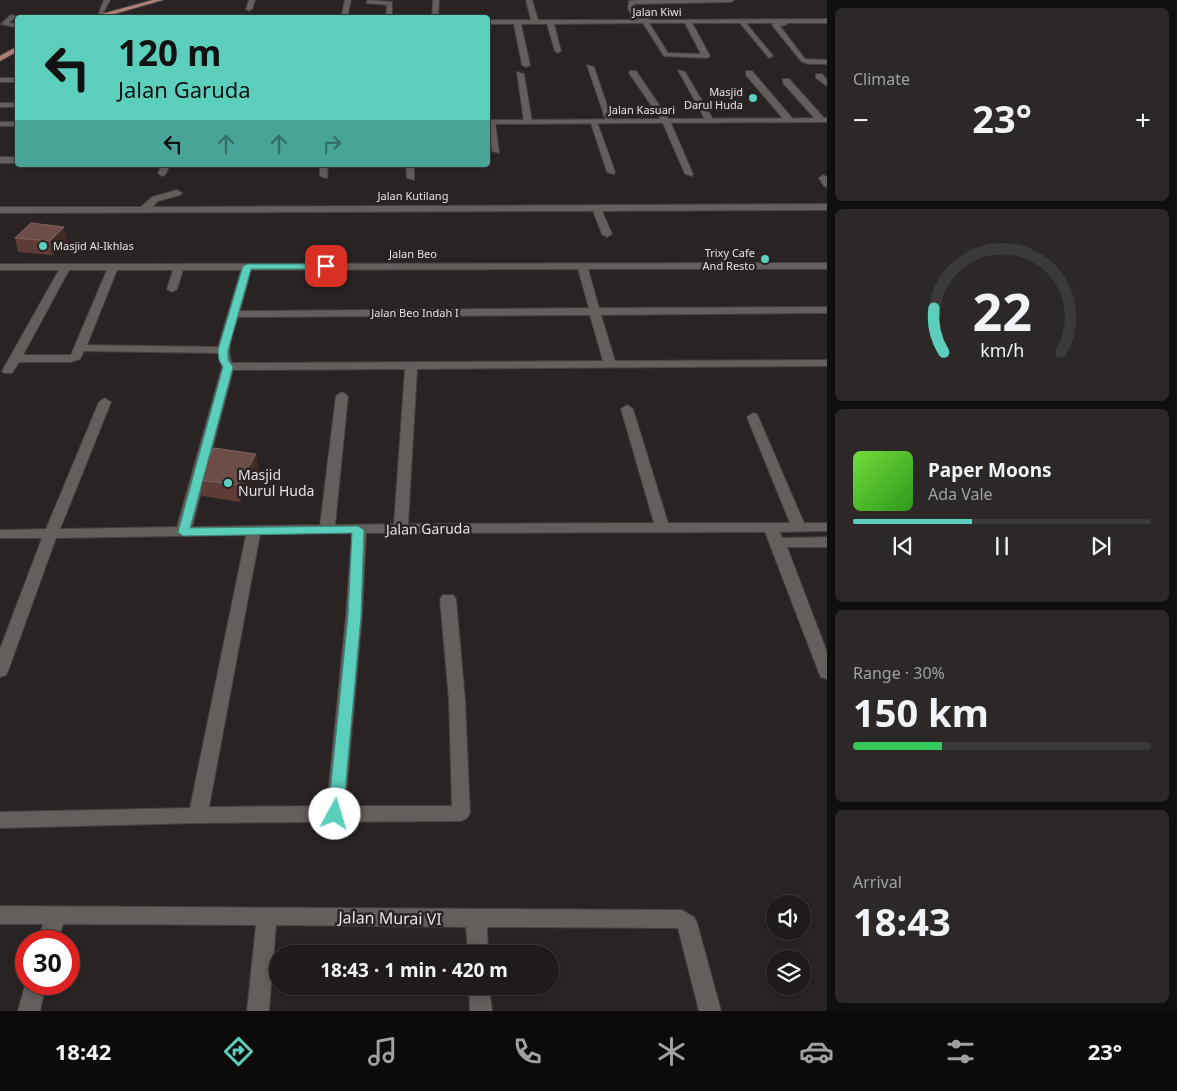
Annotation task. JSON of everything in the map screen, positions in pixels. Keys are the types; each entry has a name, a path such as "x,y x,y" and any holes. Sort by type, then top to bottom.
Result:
{"main road":[{"path":"100,14 160,0"},
{"path":"0,59 15,50"}],"street":[{"path":"100,14 107,0"},
{"path":"249,9 252,0"},
{"path":"345,15 348,0"},
{"path":"435,15 436,0"},
{"path":"529,0 536,22"},
{"path":"730,0 638,1 631,2 631,6 636,17 649,19 827,21"},
{"path":"368,2 389,2 389,15"},
{"path":"13,16 4,24 15,26"},
{"path":"827,21 775,25 804,60 808,62 827,62"},
{"name":"Jalan Kiwi","path":"490,22 827,21"},
{"path":"517,22 526,65"},
{"path":"550,22 558,51"},
{"path":"645,22 666,55 706,56 688,22"},
{"path":"742,22 768,56"},
{"path":"590,67 610,122"},
{"path":"681,72 710,121"},
{"path":"634,73 666,121 689,174"},
{"path":"749,73 789,120"},
{"path":"520,74 528,122"},
{"path":"819,76 827,84"},
{"path":"0,80 15,80"},
{"path":"786,81 824,120"},
{"path":"0,105 15,105"},
{"path":"0,119 15,119"},
{"name":"Jalan Kasuari","path":"490,122 824,120"},
{"path":"594,122 611,172"},
{"path":"0,124 15,124"},
{"path":"490,126 496,151"},
{"path":"0,160 15,160"},
{"path":"324,167 324,176"},
{"path":"410,167 411,178"},
{"path":"144,209 155,199 177,193"},
{"path":"596,207 607,234"},
{"name":"Jalan Kutilang","path":"0,210 827,207"},
{"path":"183,532 228,367 224,360 223,350 248,266"},
{"path":"582,266 610,365"},
{"name":"Jalan Beo","path":"0,267 827,266"},
{"path":"8,370 66,267"},
{"path":"16,358 71,359 76,357 113,267"},
{"path":"172,289 179,267"},
{"name":"Jalan Beo Indah I","path":"233,314 827,310"},
{"path":"80,348 223,350"},
{"path":"228,367 827,363"},
{"path":"401,529 411,365"},
{"path":"327,530 342,396"},
{"path":"0,671 52,533 105,402"},
{"path":"627,409 662,527"},
{"path":"753,417 799,527"},
{"path":"769,526 778,543 827,673"},
{"name":"Jalan Garuda","path":"0,534 401,529 827,527"},
{"path":"335,814 354,616 358,530"},
{"path":"198,814 254,531"},
{"path":"778,543 827,542"},
{"path":"0,820 198,814 461,813 457,700 448,599"},
{"name":"Jalan Murai VI","path":"0,915 682,919 687,923 710,1011"},
{"path":"51,930 56,915"},
{"path":"258,1011 267,916"},
{"path":"476,918 478,945"},
{"path":"29,1011 33,995"},
{"path":"480,995 481,1011"}],"building":[{"path":"31,223 64,227 50,241 15,238"},
{"path":"214,448 256,454 239,485 200,480 204,465"}],"place":[{"name":"Masjid Darul Huda","path":"753,98"},
{"name":"Masjid Al-Ikhlas","path":"43,246"},
{"name":"Trixy Cafe And Resto","path":"765,259"},
{"name":"Masjid Nurul Huda","path":"228,483"}],"route":[{"path":"326,266 248,266 223,350 224,360 228,367 183,532 358,530 354,616 335,814"}]}
